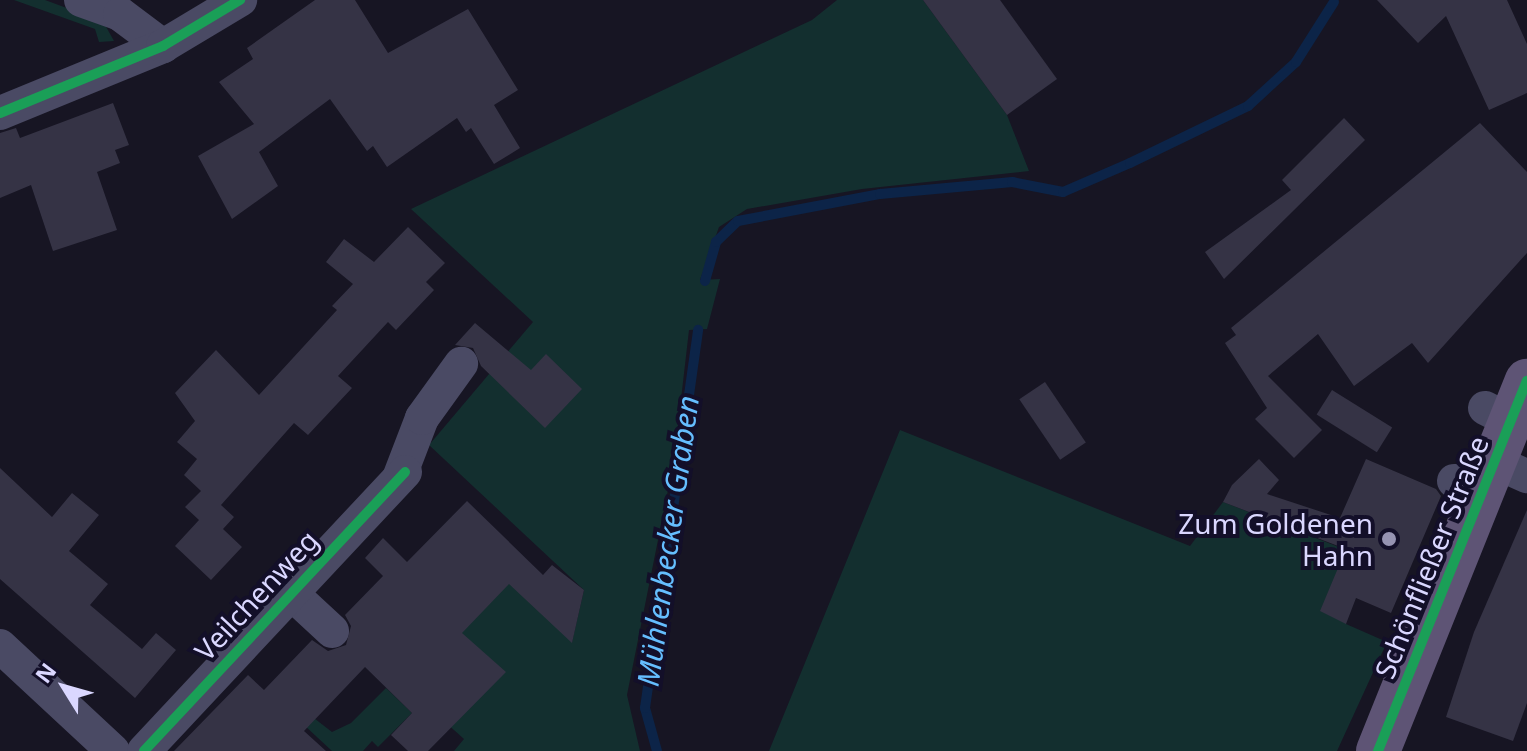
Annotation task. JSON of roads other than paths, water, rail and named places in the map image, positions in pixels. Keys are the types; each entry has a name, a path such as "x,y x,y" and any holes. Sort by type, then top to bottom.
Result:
{"main road":[{"name":"Schönfließer Straße","path":"1378,751 1485,475 1508,403"}],"street":[{"path":"81,0 120,14 163,46"},
{"path":"0,113 163,46 240,0"},
{"name":"Veilchenweg","path":"144,751 402,475 422,418 461,364"},
{"path":"291,593 332,631"},
{"path":"0,646 113,751"}],"waterway":[{"name":"Mühlenbecker Graben","path":"705,281 716,242 738,221 880,194 1012,182 1063,192 1130,163 1248,106 1296,62 1334,2"},
{"name":"Mühlenbecker Graben","path":"657,751 645,708 698,330"}],"place":[{"name":"Zum Goldenen Hahn","path":"1389,539"}]}
